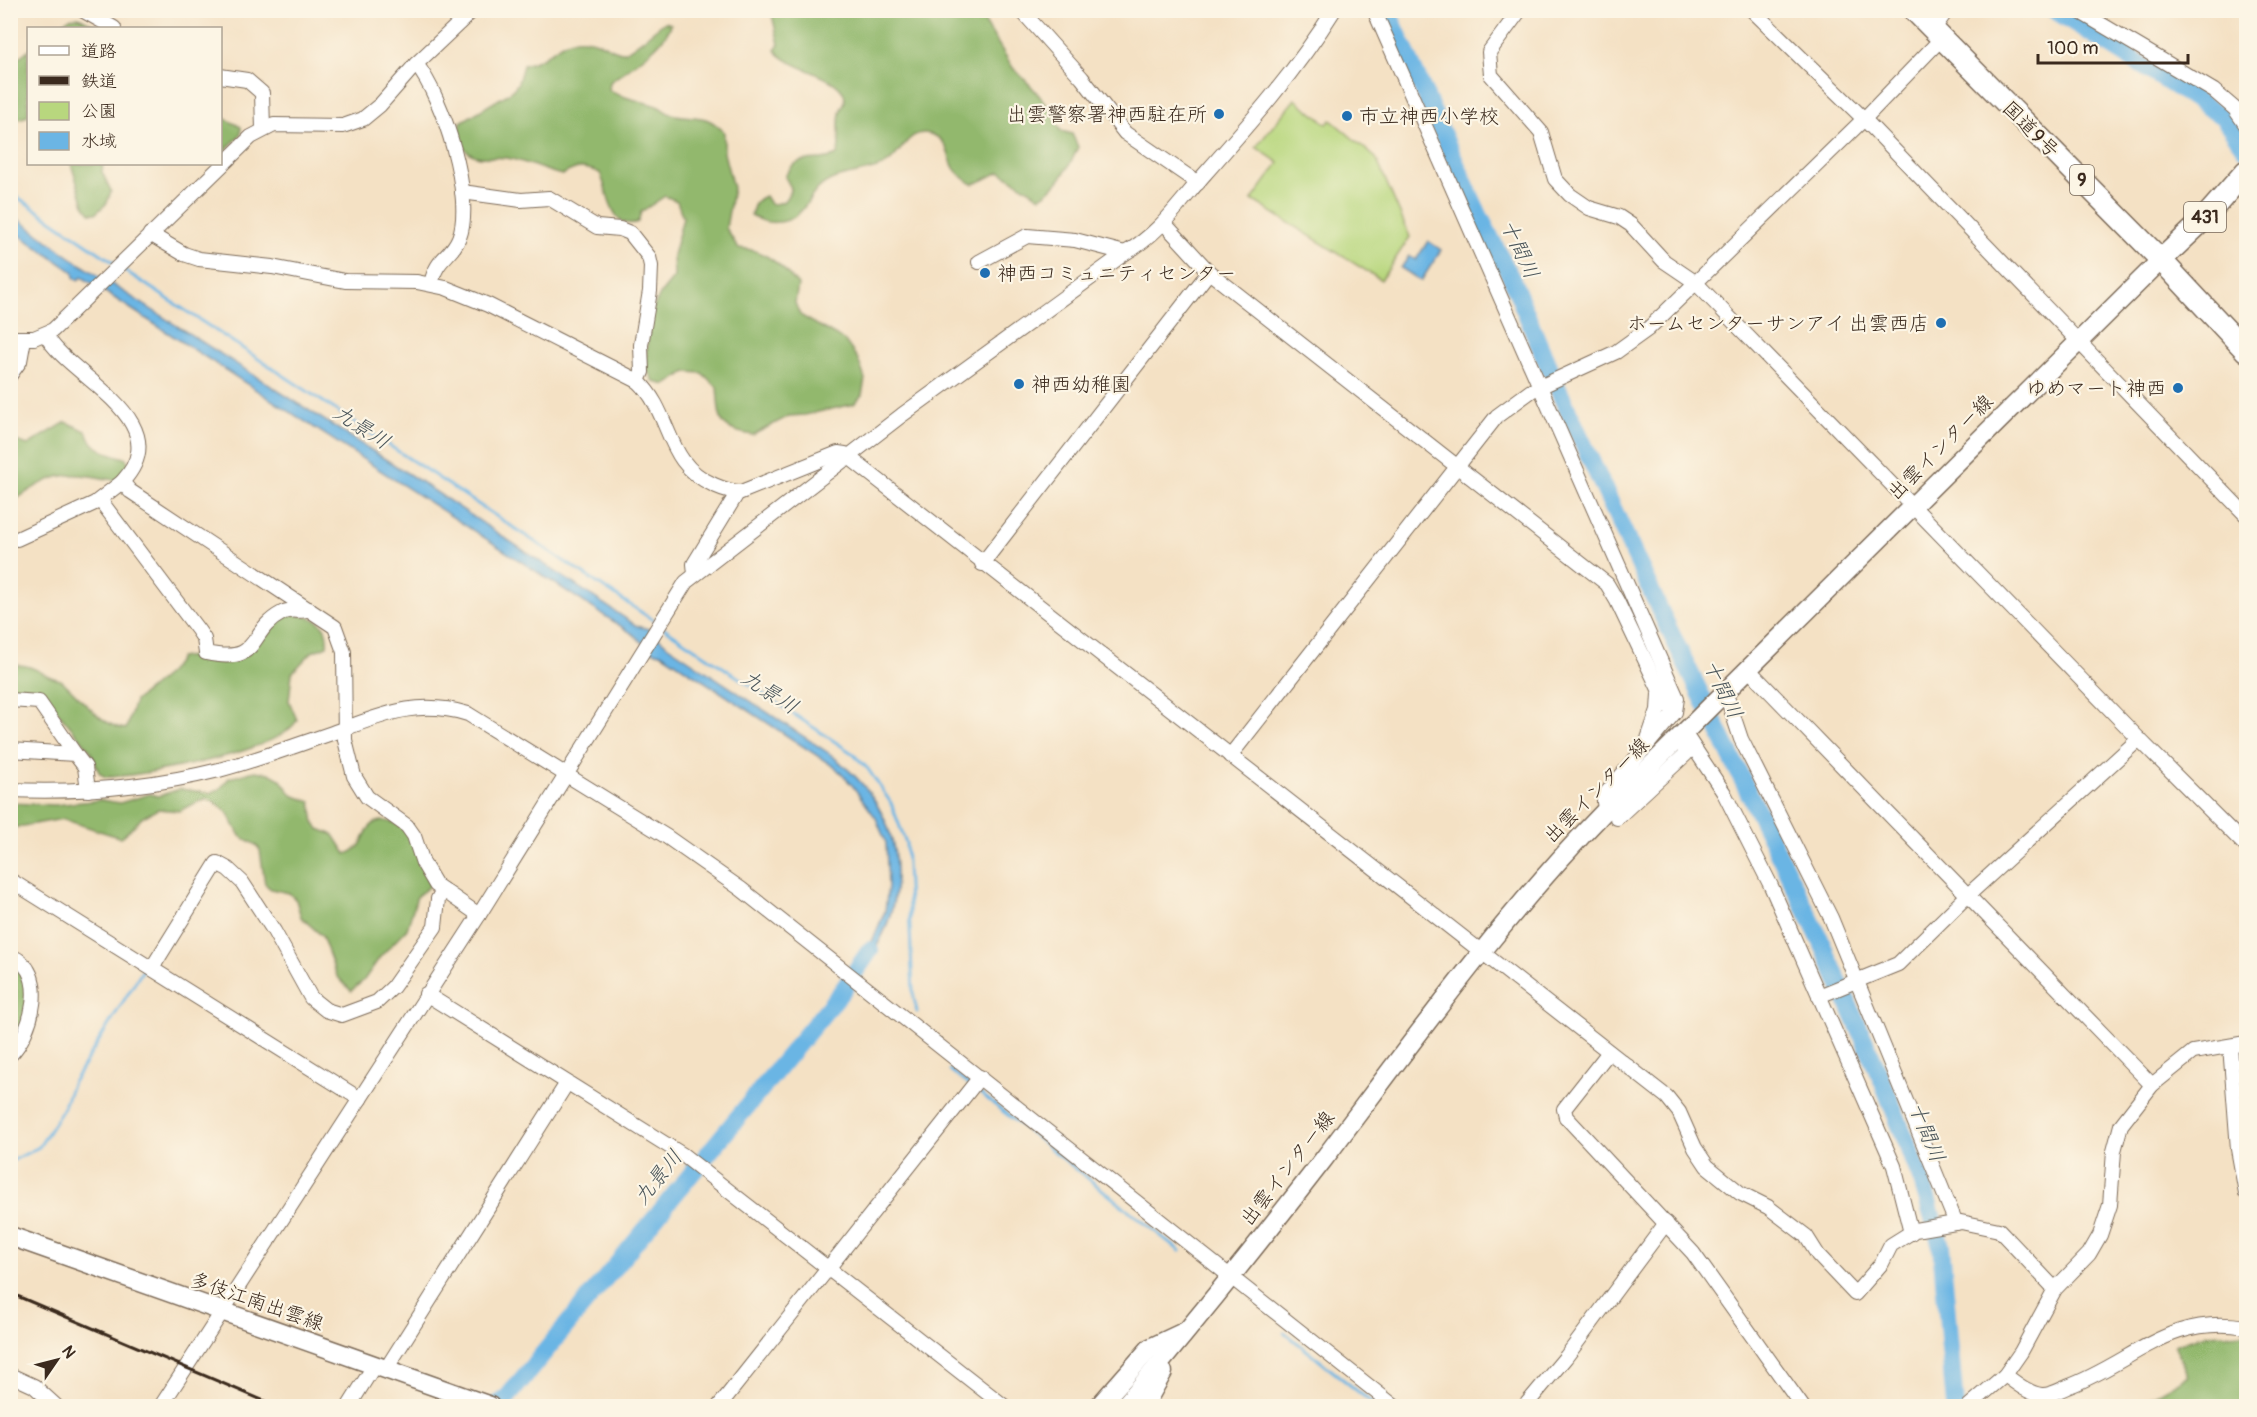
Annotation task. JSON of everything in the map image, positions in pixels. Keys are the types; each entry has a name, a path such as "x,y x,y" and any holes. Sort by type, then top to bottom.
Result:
{"highway":[{"name":"国道9号","path":"1914,10 2161,260 2247,351"},
{"name":"431","path":"2161,260 2246,171"}],"main road":[{"name":"出雲インター線","path":"1124,1407 1233,1276 1480,950 1566,851 1687,736 1723,696 2161,260"},
{"name":"多伎江南出雲線","path":"10,1236 488,1406"},
{"path":"1099,1407 1150,1348 1184,1336"},
{"path":"1144,1407 1184,1336"}],"street":[{"path":"82,10 112,27"},
{"path":"222,163 263,129 274,125 343,126 372,113 416,64 473,10"},
{"path":"1021,10 1082,78 1125,133 1198,183"},
{"path":"161,1407 479,915 686,582 849,457 1125,253 1139,245 1164,223 1282,87 1334,10"},
{"path":"1374,10 1677,698 1675,712 1604,796 1604,803"},
{"path":"1752,10 1864,119 2247,515"},
{"path":"1230,756 1497,416 1540,387 1616,352 1648,329 1864,119 1937,34 1947,10"},
{"path":"1519,11 1489,52 1491,75 1541,132 1555,179 1569,195 1589,208 1619,217 1664,261 1695,282 2139,739 2247,846"},
{"path":"2079,11 2214,91 2235,109 2247,125"},
{"path":"416,64 435,95 445,121 462,192 463,222 459,239 437,265 431,284"},
{"path":"222,75 247,80 261,93 263,129"},
{"path":"10,375 20,361 17,339 46,335 220,165"},
{"path":"462,192 527,200 549,198 597,227 620,229 630,233 649,257 651,266 650,291 641,345 642,372 638,381"},
{"path":"1164,223 1209,272 1606,584 1617,601 1667,706"},
{"path":"150,234 184,254 199,259 272,267 345,281 431,284 488,305 638,381 655,404 689,471 705,482 738,492"},
{"path":"979,262 1027,236 1075,240 1125,253"},
{"path":"982,564 1209,272"},
{"path":"17,539 100,500 122,482 132,466 136,449 135,433 117,402 57,350 46,335"},
{"path":"695,574 694,564 738,492 838,453 849,457 982,564 1667,1097 1679,1112 1695,1148 1707,1166 1740,1193 1768,1207 1806,1236 1818,1255 1855,1294 1882,1263 1891,1245 1913,1231 1954,1223 1999,1230 2055,1289"},
{"path":"122,482 130,491 332,622 342,641 344,729 354,776 367,797 407,826 430,876 443,890 479,915"},
{"path":"100,500 198,630 204,639 206,653 226,657 240,654 250,648 267,626 281,613 309,609"},
{"path":"1750,671 2152,1085"},
{"path":"1643,750 1658,710 1659,689"},
{"path":"1723,696 1741,739 1831,918 1954,1223"},
{"path":"10,700 39,702 85,767 88,790"},
{"path":"10,790 88,790 164,782 217,770 401,709 430,707 455,710 479,719 566,772 705,863 1233,1276 1320,1350 1394,1407"},
{"path":"1617,818 1686,754 1687,736"},
{"path":"1687,736 1724,793 1822,995 1894,1166 1913,1231"},
{"path":"1822,995 1856,980 1885,972 1898,964 1967,896 2139,739"},
{"path":"10,750 75,754"},
{"path":"152,968 217,863 228,869 242,882 274,931 311,999 326,1010 346,1014 377,1002 409,967 435,927 438,899 443,890"},
{"path":"10,880 360,1099"},
{"path":"10,956 20,960 28,970 34,991 27,1032 10,1055"},
{"path":"426,994 702,1170 1004,1407"},
{"path":"1972,1404 2005,1375 2021,1352 2055,1289 2089,1254 2100,1235 2110,1204 2114,1151 2121,1125 2152,1085 2193,1052 2247,1043"},
{"path":"2230,1046 2238,1149 2243,1185 2247,1193"},
{"path":"1609,1052 1564,1109 1573,1125 1693,1253 1802,1407"},
{"path":"719,1407 980,1077"},
{"path":"349,1407 380,1368 567,1083"},
{"path":"1525,1407 1566,1357 1666,1222"},
{"path":"2005,1375 2031,1392 2044,1396 2090,1378 2162,1335 2221,1323 2247,1328"},
{"path":"10,1375 34,1386 56,1407"}],"green space":[{"path":"771,11 978,11 1013,68 1047,105 1061,131 1072,134 1078,147 1075,154 1058,182 1040,197 1001,172 972,184 956,170 942,141 933,135 917,134 911,137 886,164 875,169 833,179 821,186 793,218 781,222 762,221 751,215 754,206 759,199 765,196 770,204 786,199 791,188 785,177 790,169 802,161 837,155 840,111 845,100 843,92 836,85 792,63 775,50 779,44"},
{"path":"79,17 97,27 57,27 70,18"},
{"path":"665,22 671,24 662,40 610,82 609,90 621,96 659,107 671,114 699,117 711,121 724,132 724,153 733,188 726,228 738,248 756,251 772,259 798,285 795,303 800,315 845,341 858,359 865,379 862,395 854,404 805,415 789,416 753,435 732,430 726,426 720,415 717,387 702,373 686,372 666,385 654,382 645,366 650,314 661,293 674,277 673,255 683,218 677,201 665,196 641,212 638,222 629,223 622,221 616,215 600,173 581,168 562,175 512,159 477,156 471,154 458,141 461,122 511,92 518,83 523,65 538,60 562,44 576,39 591,40 624,52"},
{"path":"27,51 27,116 12,121 11,64"},
{"path":"1295,99 1327,124 1331,120 1376,158 1410,237 1381,280 1252,200 1279,163 1256,147"},
{"path":"222,117 241,127 241,134 222,154"},
{"path":"71,165 103,165 102,172 111,191 107,203 96,213 90,213 84,205"},
{"path":"66,422 86,431 93,443 101,450 125,458 129,463 116,480 69,475 42,483 11,503 10,439 28,445"},
{"path":"291,614 318,621 325,630 327,646 312,652 292,673 289,701 297,720 286,732 239,752 148,773 105,777 99,772 90,750 41,692 28,687 11,688 10,666 19,665 32,668 61,680 99,717 117,727 126,729 135,701 169,673 180,658 192,656 228,664 241,658 274,623"},
{"path":"255,771 269,773 280,779 292,795 311,802 314,823 319,829 334,835 346,854 360,845 370,827 379,821 400,826 408,833 414,844 430,886 417,896 407,929 380,957 364,980 351,991 337,976 322,936 301,917 296,900 289,893 271,889 265,884 260,850 256,845 240,836 227,812 212,800 204,799 179,811 158,809 143,817 121,838 63,819 11,828 10,803 55,805 101,800 120,803 150,794 158,796 180,789 211,793 220,789 229,778"},
{"path":"11,964 24,982 26,1004 21,1026 11,1045"},
{"path":"2246,1333 2246,1406 2144,1406 2151,1397 2188,1376 2174,1345 2203,1335"}],"water":[{"path":"10,213 77,262 421,482 637,626 649,629 668,646 830,754 847,769 868,791 884,818 892,841 896,864 896,887 892,909 873,952 859,971 854,968 868,951 885,911 888,886 886,843 876,818 852,785 836,768 661,653 651,651 633,634 82,277 78,280 74,277 73,272 11,229"},
{"path":"1428,241 1441,250 1421,281 1401,268 1409,256 1416,260"}],"waterway":[{"name":"十間川","path":"1387,10 1478,213 1513,282 1553,378 1665,621 1821,941 1883,1083 1922,1181 1941,1246 1955,1406"},
{"path":"2054,10 2223,117 2246,150"},
{"path":"10,192 116,264"},
{"path":"121,268 656,622"},
{"path":"664,628 852,753 868,769 891,803 906,843 913,993 917,1012"},
{"name":"九景川","path":"495,1406 505,1400 842,991 870,950"},
{"path":"10,1162 39,1147 63,1109 72,1084 144,968"},
{"path":"950,1070 969,1085"},
{"path":"976,1090 1180,1251"},
{"path":"1284,1332 1376,1406"}],"railway":[{"path":"10,1293 276,1406"}],"place":[{"name":"出雲警察署神西駐在所","path":"1219,114"},
{"name":"市立神西小学校","path":"1347,116"},
{"name":"神西コミュニティセンター","path":"985,273"},
{"name":"ホームセンターサンアイ 出雲西店","path":"1941,323"},
{"name":"神西幼稚園","path":"1019,384"},
{"name":"ゆめマート神西","path":"2178,388"}]}
